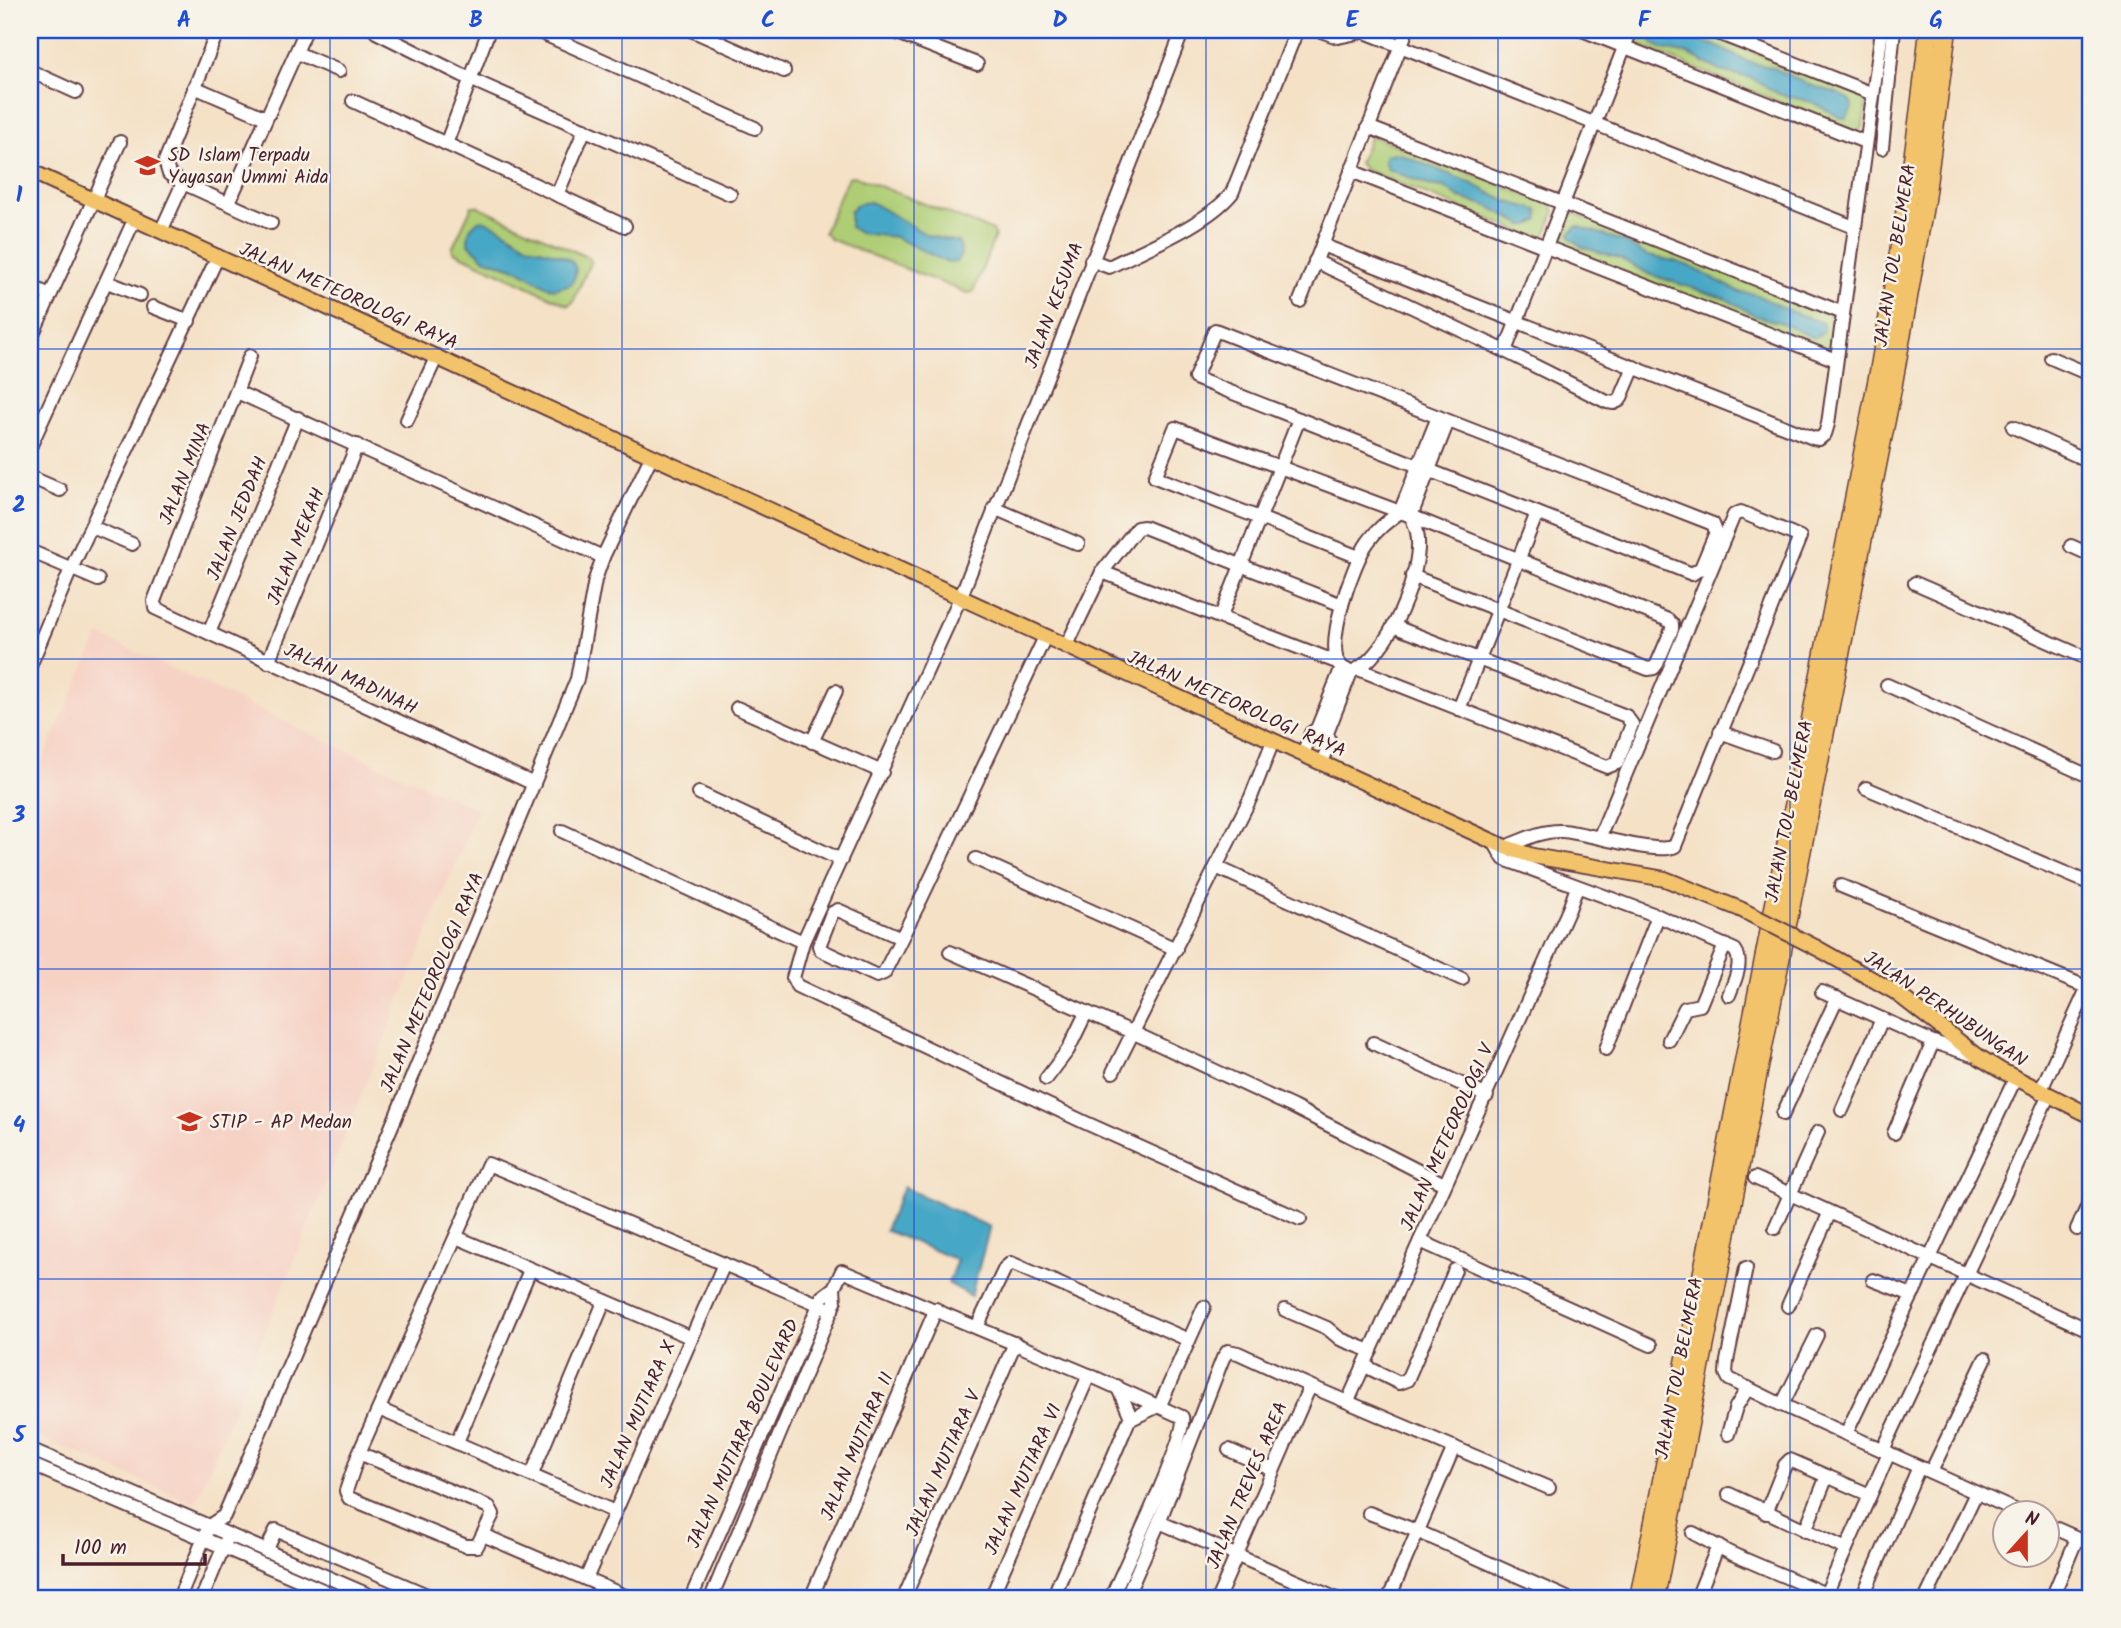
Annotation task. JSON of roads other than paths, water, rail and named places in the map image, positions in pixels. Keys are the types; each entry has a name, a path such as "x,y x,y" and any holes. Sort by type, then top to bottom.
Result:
{"highway":[{"name":"JALAN TOL BELMERA","path":"1639,1598 1879,372 1922,100 1929,30"},
{"name":"JALAN TOL BELMERA","path":"1655,1598 1895,376 1925,200 1947,30"}],"main road":[{"name":"JALAN METEOROLOGI RAYA","path":"30,171 162,229 651,457 961,596 1066,647 1499,845 1534,856 1665,879 1740,909 1817,948"},
{"name":"JALAN PERHUBUNGAN","path":"1817,948 1895,992 1979,1057 2015,1079 2091,1116"}],"street":[{"path":"218,30 165,165 169,174 183,183 271,223"},
{"path":"229,202 306,30"},
{"path":"446,144 489,30"},
{"path":"535,30 755,128"},
{"path":"691,30 784,71"},
{"path":"890,30 977,64"},
{"name":"JALAN KESUMA","path":"1183,30 961,596 803,942 793,974 797,986 1061,1111 1300,1219"},
{"path":"1091,260 1109,267 1197,221 1223,204 1232,193 1297,30"},
{"path":"1318,30 1338,37 1361,31 1854,226"},
{"path":"1300,301 1407,30"},
{"path":"1582,30 1865,142"},
{"path":"1506,351 1631,30"},
{"path":"1710,30 1873,94"},
{"path":"1322,245 1819,439 1825,434 1828,424 1882,30"},
{"path":"1882,148 1894,30"},
{"path":"376,32 470,79 730,194"},
{"path":"297,53 339,71"},
{"path":"30,71 76,92"},
{"path":"194,87 266,118"},
{"path":"353,101 625,226"},
{"path":"1368,128 1843,313"},
{"path":"557,195 584,130"},
{"path":"30,340 34,322 50,295 120,142"},
{"path":"1351,171 1836,360"},
{"path":"162,229 183,183"},
{"path":"30,447 135,218"},
{"path":"30,666 71,569 218,256"},
{"path":"1315,261 1607,402 1620,400 1634,368"},
{"path":"107,282 140,295"},
{"path":"30,286 50,295"},
{"path":"153,307 189,321"},
{"path":"1215,330 1443,419 1713,524 1716,531 1701,568 1692,574 1195,378 1215,330"},
{"name":"JALAN MINA","path":"154,605 250,356"},
{"path":"407,420 437,356"},
{"path":"2051,358 2091,375"},
{"path":"237,392 603,557"},
{"name":"JALAN JEDDAH","path":"209,633 298,418"},
{"path":"1220,616 1298,419"},
{"path":"1348,668 1336,634 1349,579 1359,557 1378,530 1406,514 1443,419"},
{"path":"2013,427 2091,462"},
{"path":"1359,557 1155,477 1175,428 1406,514 1668,620 1672,629 1657,664 1648,669 1412,576"},
{"name":"JALAN MEKAH","path":"268,662 357,445"},
{"name":"JALAN METEOROLOGI RAYA","path":"224,1516 396,1116 577,679 603,557 651,457"},
{"path":"30,477 60,490"},
{"path":"994,508 1078,544"},
{"path":"1599,838 1734,515 1739,512 1800,537 1675,846 1663,849 1599,838 1563,831 1499,845 1504,859 1658,916 1735,950 1739,955 1737,974 1729,995"},
{"path":"1459,709 1537,513"},
{"path":"1322,731 1348,668 1377,649 1405,602 1416,559 1417,532 1406,514"},
{"path":"92,527 132,544"},
{"path":"1066,647 1102,572 1137,528 1144,527 1342,605"},
{"path":"2071,546 2091,555"},
{"path":"30,551 98,580"},
{"path":"1102,572 1606,767 1618,763 1632,724 1626,716 1393,626"},
{"path":"1915,583 2091,660"},
{"name":"JALAN MADINAH","path":"154,605 161,611 268,662 534,784"},
{"path":"901,938 836,910 832,913 818,946 821,950 879,976 884,973 901,938 1045,637"},
{"path":"1887,685 2091,778"},
{"path":"812,742 836,691"},
{"path":"737,708 882,772"},
{"path":"1303,754 1311,733 1322,731"},
{"path":"1322,731 1330,743 1322,762"},
{"path":"1720,732 1773,751"},
{"path":"1114,1072 1251,797 1273,741"},
{"path":"1866,788 2091,884"},
{"path":"699,793 841,860"},
{"path":"562,831 803,942"},
{"path":"976,859 1176,949"},
{"path":"1216,867 1462,979"},
{"path":"1693,1533 1831,1596 1846,1549 1886,1451 1966,1276 2090,986 1841,886"},
{"name":"JALAN METEOROLOGI V","path":"1349,1401 1444,1184 1487,1096 1577,887"},
{"path":"1606,1049 1658,916"},
{"path":"1669,1040 1685,1008 1701,1004 1725,946"},
{"path":"950,952 1293,1107 1444,1184"},
{"path":"1822,992 1933,1042 1979,1057"},
{"path":"1783,1114 1837,998"},
{"path":"1046,1079 1068,1050 1086,1013"},
{"path":"1842,1110 1882,1019"},
{"path":"1373,1042 1487,1096"},
{"path":"1894,1133 1933,1042"},
{"path":"1846,1434 2015,1079"},
{"path":"1774,1228 1818,1132"},
{"path":"359,1453 489,1507 493,1514 477,1546 466,1546 349,1498 346,1491 359,1453 485,1166 489,1163 832,1310"},
{"path":"1755,1178 2091,1331"},
{"path":"2077,1229 2091,1199"},
{"path":"1787,1306 1829,1214"},
{"path":"456,1237 692,1338"},
{"path":"1420,1241 1651,1345"},
{"path":"977,1327 1005,1268 1012,1263 1189,1340"},
{"name":"JALAN MUTIARA X","path":"586,1579 724,1264"},
{"path":"1746,1268 1726,1373 1729,1378 1782,1405 1992,1500"},
{"path":"457,1442 530,1270"},
{"path":"1364,1366 1399,1383 1406,1380 1455,1270"},
{"path":"836,1282 844,1271 1160,1405 1182,1417 1184,1423 1169,1466 1111,1598"},
{"path":"1874,1280 1912,1295"},
{"name":"JALAN MUTIARA BOULEVARD","path":"691,1598 822,1297 836,1282"},
{"name":"JALAN MUTIARA BOULEVARD","path":"711,1598 832,1310 836,1282"},
{"path":"532,1474 604,1302"},
{"path":"1059,1598 1056,1594 1057,1588 1131,1417 1160,1405 1204,1307"},
{"name":"JALAN MUTIARA II","path":"812,1595 936,1309"},
{"path":"1285,1310 1327,1328 1340,1339 1371,1351"},
{"path":"1782,1405 1817,1335"},
{"name":"JALAN MUTIARA V","path":"904,1598 1015,1343"},
{"path":"1126,1598 1228,1351 1549,1488"},
{"path":"1862,1598 1925,1470 1985,1359"},
{"name":"JALAN MUTIARA VI","path":"991,1598 1089,1375"},
{"name":"JALAN TREVES AREA","path":"1218,1598 1310,1386"},
{"path":"1116,1387 1131,1417"},
{"path":"1728,1434 1736,1407 1748,1388"},
{"path":"379,1409 615,1512"},
{"path":"1389,1598 1454,1447"},
{"path":"30,1449 376,1598"},
{"path":"1229,1450 1273,1470"},
{"path":"1766,1513 1788,1461 1796,1462 1870,1495"},
{"path":"30,1464 341,1598"},
{"path":"1805,1531 1827,1476"},
{"path":"1926,1598 1976,1493"},
{"path":"1729,1494 1846,1549"},
{"path":"1369,1513 1417,1531 1567,1598"},
{"path":"178,1598 209,1526 224,1516 229,1534 201,1598"},
{"path":"1158,1522 1335,1598"},
{"path":"267,1551 276,1530 434,1598"},
{"path":"2062,1531 2091,1544"},
{"path":"483,1535 630,1598"},
{"path":"2052,1598 2077,1538"},
{"path":"1697,1598 1718,1546"},
{"path":"812,1595 827,1598"}],"water":[{"path":"1648,30 1674,30 1690,39 1714,45 1748,62 1774,68 1809,85 1837,93 1851,101 1852,109 1846,118 1841,118 1812,102 1779,94 1751,78 1720,71 1689,54 1663,49 1653,44 1647,35"},
{"path":"1393,153 1473,184 1505,201 1538,210 1539,220 1523,225 1488,206 1460,198 1444,187 1428,185 1387,169 1384,160 1386,155"},
{"path":"871,202 929,236 958,242 960,257 956,262 948,263 895,237 859,233 850,227 850,212 857,204"},
{"path":"482,220 526,244 570,260 575,266 571,284 555,289 548,287 519,270 484,258 468,243 471,229 475,223"},
{"path":"1577,226 1622,241 1648,256 1689,266 1740,292 1755,294 1787,310 1823,323 1823,333 1813,338 1782,323 1756,316 1726,299 1649,274 1619,258 1582,247 1570,237 1570,233"},
{"path":"903,1187 990,1227 971,1296 948,1283 957,1260 885,1230"}],"place":[{"name":"SD Islam Terpadu Yayasan Ummi Aida","path":"148,165"},
{"name":"STIP - AP Medan","path":"190,1121"}]}
